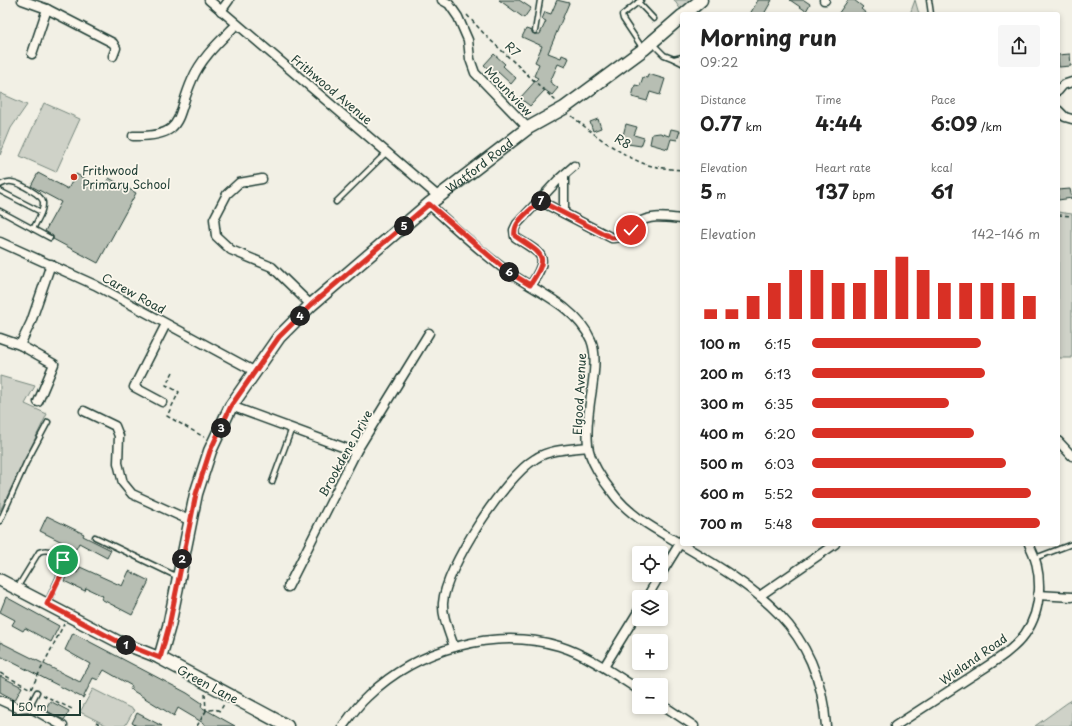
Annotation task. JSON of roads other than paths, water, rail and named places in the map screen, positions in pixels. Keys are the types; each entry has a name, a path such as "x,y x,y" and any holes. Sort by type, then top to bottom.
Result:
{"main road":[{"path":"686,12 701,0"},
{"name":"Watford Road","path":"160,658 169,626 189,520 196,494 214,442 231,406 279,337 311,305 434,201 528,128 564,108 647,46 680,18"},
{"name":"Green Lane","path":"0,580 117,641 160,658 287,726"}],"street":[{"path":"22,0 47,9 113,43 116,48 113,56"},
{"name":"Frithwood Avenue","path":"209,0 387,152 434,201"},
{"path":"221,11 228,0"},
{"name":"Mountview","path":"448,1 458,17 468,40 470,60 475,73 528,128"},
{"path":"32,54 47,9"},
{"path":"133,136 149,136 170,130 179,120 192,80 207,56 236,24"},
{"path":"1060,89 1063,85 1072,82"},
{"path":"1060,112 1065,117 1072,119"},
{"path":"530,285 541,269 542,260 540,253 515,236 514,230 517,224 574,166"},
{"path":"564,175 564,213"},
{"path":"262,179 239,184 227,194 214,219 216,236 231,250 272,267 311,305"},
{"name":"Elgood Avenue","path":"434,201 507,271 570,313 590,339 594,351 594,372 589,408 588,447 600,474 613,494 629,511 680,540"},
{"path":"540,201 612,238 623,237 639,223 648,219 657,217 680,219"},
{"name":"Carew Road","path":"0,242 95,285 254,371"},
{"path":"20,346 31,322 51,264"},
{"path":"162,402 134,388 166,324"},
{"name":"Brookdene Drive","path":"288,587 356,452 429,333"},
{"path":"0,338 20,346 54,364 38,402"},
{"path":"231,406 356,452"},
{"path":"84,411 115,426 119,436 118,464 124,483 132,494 189,520"},
{"path":"1060,444 1072,456"},
{"path":"454,647 443,609 443,600 455,566 494,501 528,463 536,458 551,452 588,447"},
{"path":"668,562 680,543"},
{"name":"Elgood Avenue","path":"688,546 760,596 784,620 805,650 820,686 826,726"},
{"path":"760,596 832,546"},
{"name":"Wieland Road","path":"895,726 1000,657 1017,643 1029,626 1036,608 1038,595 1039,579 1035,558 1029,546"},
{"path":"1038,595 1072,597"},
{"path":"604,667 632,621"},
{"path":"343,726 365,699 394,675 422,659 454,647 482,641 529,641 560,646 604,667 632,685"},
{"path":"0,700 18,708 29,707 64,726"},
{"path":"668,709 694,726"}],"lane":[{"path":"535,31 540,0"},
{"path":"929,0 931,12"},
{"path":"654,19 640,1 622,15 623,19 647,46 680,62"},
{"path":"674,59 680,57"},
{"path":"336,202 387,152"},
{"path":"0,185 12,182 38,195 43,202 41,212 33,229"},
{"path":"0,191 41,212"},
{"path":"0,211 50,238"},
{"path":"0,521 26,463 48,422"},
{"path":"272,482 292,428"},
{"path":"96,537 179,578"},
{"path":"1035,558 1072,544"},
{"path":"17,589 40,552 47,550 53,552 63,560 65,564 47,604"},
{"path":"29,707 37,692"}],"place":[{"name":"Frithwood Primary School","path":"74,177"}]}
